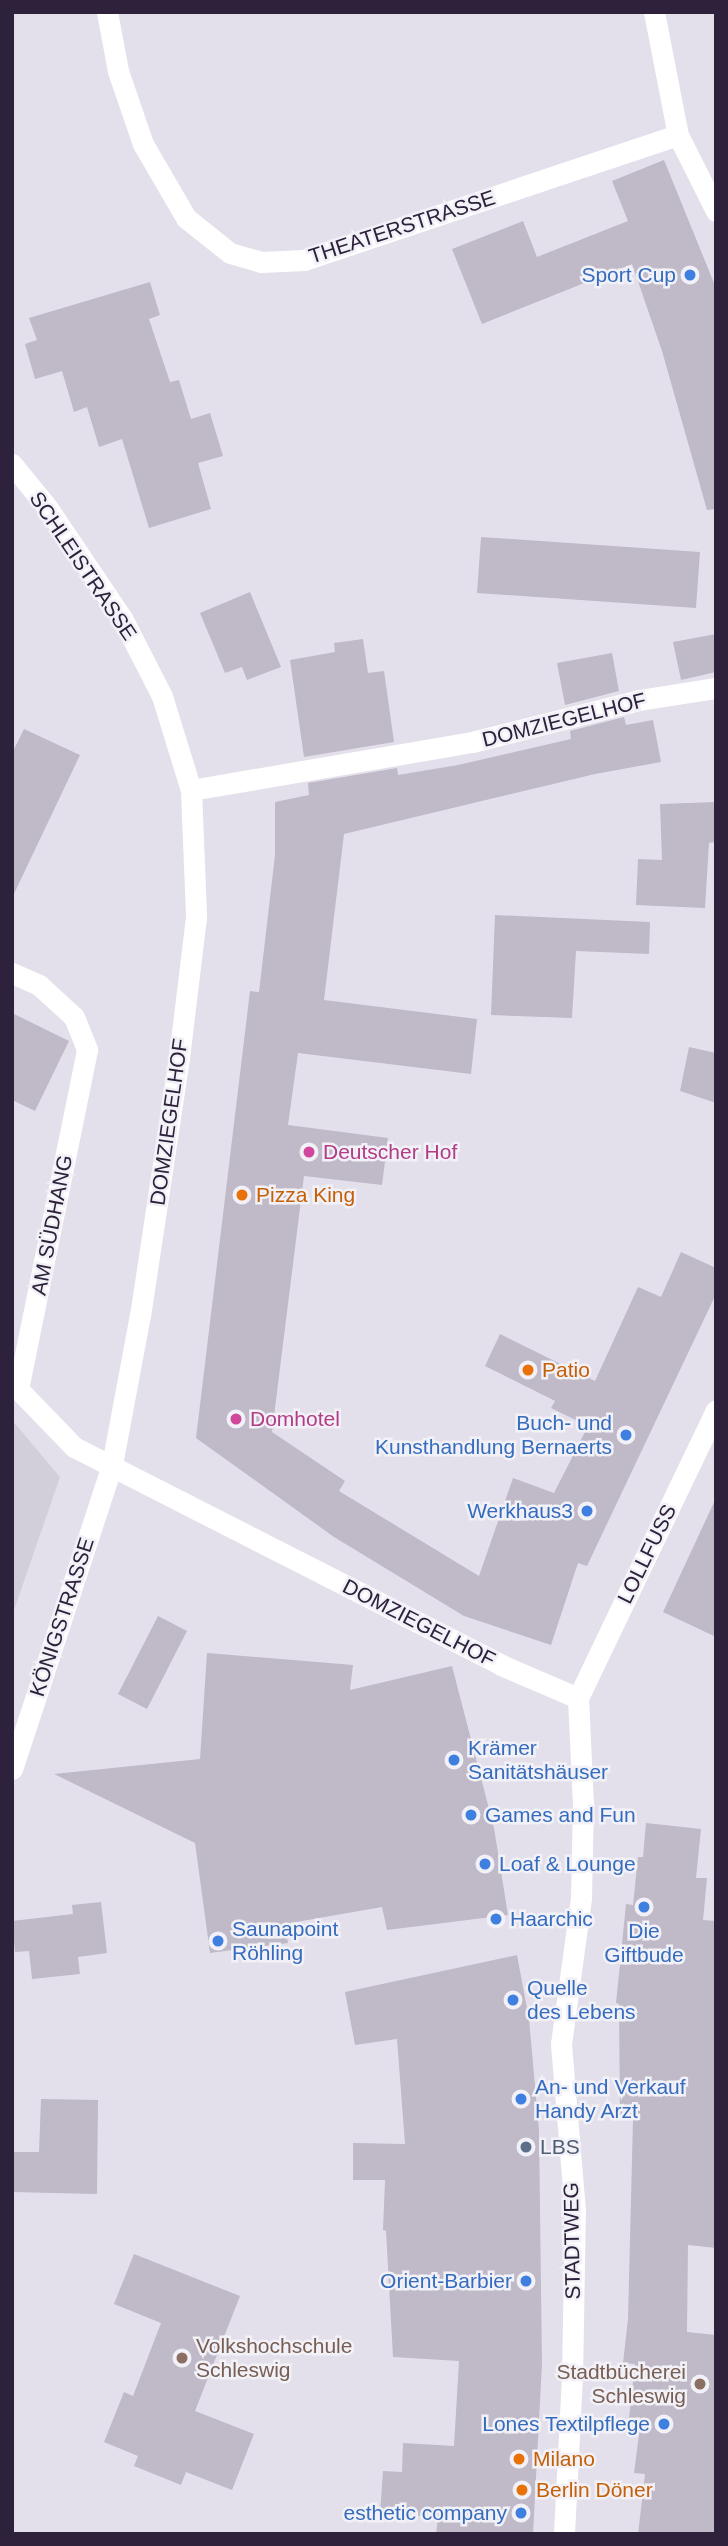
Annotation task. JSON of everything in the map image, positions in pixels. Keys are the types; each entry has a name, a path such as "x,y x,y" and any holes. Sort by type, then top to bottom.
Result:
{"street":[{"name":"THEATERSTRASSE","path":"107,12 118,71 143,144 186,218 230,253 261,262 304,260 678,135"},
{"path":"654,12 678,135 716,211"},
{"name":"SCHLEISTRASSE","path":"12,464 47,507 122,618 162,696 191,790"},
{"name":"DOMZIEGELHOF","path":"578,1698 501,1665 112,1465 146,1274 179,1058 196,917 191,790 472,742 639,700 716,688"},
{"name":"AM SÜDHANG","path":"12,973 39,985 74,1017 86,1050 18,1389 74,1447 112,1465"},
{"name":"LOLLFUSS","path":"578,1698 716,1410"},
{"name":"KÖNIGSTRASSE","path":"12,1769 112,1465"},
{"name":"STADTWEG","path":"564,2534 572,2378 575,2211 561,2044 581,1898 583,1804 578,1698"}],"shaded area":[{"path":"12,1420 60,1477 12,1616"}],"building":[{"path":"664,160 716,288 716,509 707,510 662,351 632,264 482,324 452,249 523,221 537,257 628,221 612,181"},
{"path":"150,282 160,315 149,319 170,382 179,380 191,419 210,413 223,456 198,463 211,509 149,528 122,439 99,447 87,407 74,412 62,371 35,379 25,344 37,340 29,318"},
{"path":"481,537 700,552 696,608 477,593"},
{"path":"250,592 281,667 247,680 242,667 225,673 200,613"},
{"path":"716,634 716,672 681,680 673,642"},
{"path":"363,639 368,673 384,671 394,742 304,757 290,660 335,652 334,643"},
{"path":"612,653 619,691 565,705 557,663"},
{"path":"624,717 626,725 653,720 661,762 595,774 344,834 324,1000 477,1019 471,1074 298,1053 288,1125 388,1138 382,1185 304,1176 272,1432 345,1481 339,1491 479,1576 513,1478 554,1493 588,1426 551,1408 555,1401 485,1366 500,1334 595,1381 638,1287 661,1297 681,1252 716,1268 716,1294 587,1566 578,1563 551,1645 464,1616 334,1537 196,1438 250,991 259,992 275,855 275,802 309,795 308,783 397,768 398,775 458,765 571,739 570,731"},
{"path":"24,729 80,755 12,898 12,753"},
{"path":"716,802 716,842 709,843 705,908 636,905 638,859 662,860 660,804"},
{"path":"495,915 650,922 649,954 576,951 572,1018 491,1015"},
{"path":"12,1013 69,1041 35,1111 12,1100"},
{"path":"689,1047 716,1053 716,1103 680,1091"},
{"path":"716,1498 716,1637 663,1612"},
{"path":"158,1616 187,1631 147,1709 118,1694"},
{"path":"207,1653 353,1665 350,1690 452,1666 494,1828 508,1915 387,1930 382,1907 285,1924 288,1943 210,1953 195,1843 54,1774 200,1759"},
{"path":"646,1823 701,1829 696,1878 707,1878 703,1920 716,1921 716,2248 688,2245 687,2332 716,2335 716,2534 638,2534 645,2474 634,2473 641,2419 629,2418 635,2364 623,2363 628,2319 633,2119 620,2119 619,2004 616,2003 626,1904 633,1905 638,1857 643,1857"},
{"path":"101,1902 107,1953 78,1957 80,1974 32,1979 29,1951 15,1952 12,1921 73,1914 72,1905"},
{"path":"517,1955 529,2019 539,2130 542,2364 533,2534 436,2534 438,2517 380,2514 383,2471 402,2472 403,2443 454,2446 459,2361 393,2357 386,2231 383,2230 385,2180 353,2180 353,2143 405,2144 397,2039 355,2045 345,1992"},
{"path":"41,2099 98,2100 97,2194 12,2192 12,2152 39,2152"},
{"name":"Volkshochschule Schleswig","path":"134,2254 240,2296 195,2411 254,2434 232,2490 186,2472 181,2485 134,2466 138,2456 104,2442 124,2392 133,2396 161,2323 114,2304"}],"place":[{"name":"Sport Cup","path":"690,275"},
{"name":"Deutscher Hof","path":"309,1152"},
{"name":"Pizza King","path":"242,1195"},
{"name":"Patio","path":"528,1370"},
{"name":"Domhotel","path":"236,1419"},
{"name":"Buch- und Kunsthandlung Bernaerts","path":"626,1435"},
{"name":"Werkhaus3","path":"587,1511"},
{"name":"Krämer Sanitätshäuser","path":"454,1760"},
{"name":"Games and Fun","path":"471,1815"},
{"name":"Loaf & Lounge","path":"485,1864"},
{"name":"Die Giftbude","path":"644,1907"},
{"name":"Haarchic","path":"496,1919"},
{"name":"Saunapoint Röhling","path":"218,1941"},
{"name":"Quelle des Lebens","path":"513,2000"},
{"name":"An- und Verkauf Handy Arzt","path":"521,2099"},
{"name":"LBS","path":"526,2147"},
{"name":"Orient-Barbier","path":"526,2281"},
{"name":"Volkshochschule Schleswig","path":"182,2358"},
{"name":"Stadtbücherei Schleswig","path":"700,2384"},
{"name":"Lones Textilpflege","path":"664,2424"},
{"name":"Milano","path":"519,2459"},
{"name":"Berlin Döner","path":"522,2490"},
{"name":"esthetic company","path":"521,2513"}]}
